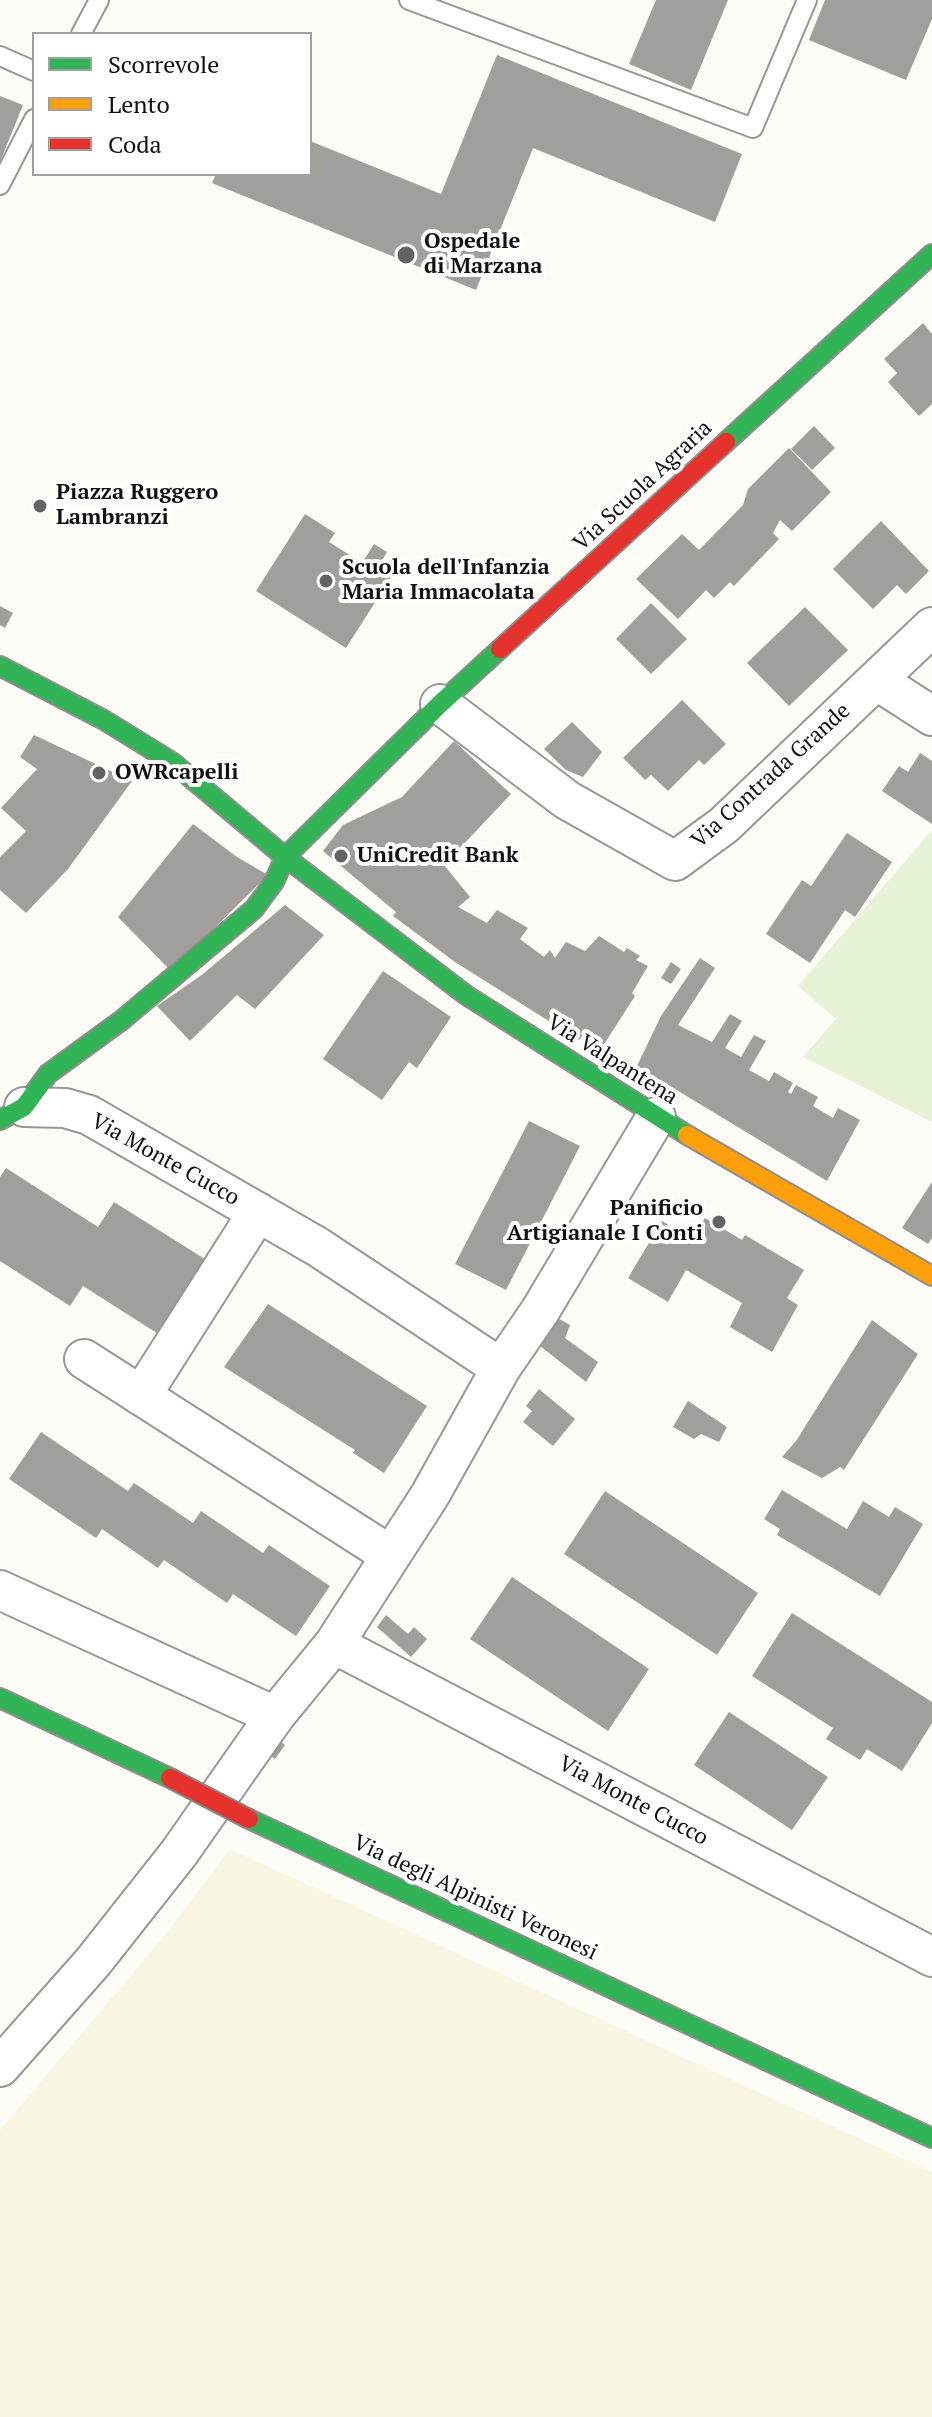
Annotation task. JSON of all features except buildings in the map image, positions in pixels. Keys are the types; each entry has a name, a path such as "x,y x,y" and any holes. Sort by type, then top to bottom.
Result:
{"main road":[{"name":"Via Scuola Agraria","path":"285,857 440,704 932,254"},
{"name":"Via Valpantena","path":"0,666 104,720 172,762 285,857 466,995 656,1117 932,1276"},
{"path":"12,1113 48,1074 122,1020 254,909 274,882 285,857"},
{"name":"Via degli Alpinisti Veronesi","path":"0,1698 249,1819 932,2138"}],"street":[{"name":"Via Contrada Grande","path":"440,704 567,800 675,861 724,825 932,627"},
{"path":"876,680 932,716"},
{"name":"Via Monte Cucco","path":"12,1113 65,1108 89,1115 318,1247 501,1368"},
{"path":"0,2067 93,1962 150,1889 275,1716 334,1644 430,1495 501,1368 540,1311 656,1117"},
{"name":"Via Monte Cucco","path":"141,1396 258,1212"},
{"path":"84,1359 390,1555"},
{"path":"0,1590 275,1716"},
{"name":"Via Monte Cucco","path":"334,1644 932,1957"}],"lane":[{"path":"82,32 99,0"},
{"path":"409,0 753,128 807,0"},
{"path":"0,56 32,70"},
{"path":"0,185 32,123"}],"shaded area":[{"path":"230,1849 932,2172 932,2417 0,2417 0,2130 165,1935"}],"green space":[{"path":"932,830 932,1122 803,1057 836,1019 798,986"}],"traffic: fast":[{"path":"726,442 932,254"},
{"path":"0,1120 24,1107 48,1074 122,1020 254,909 274,882 285,857 500,649"},
{"path":"0,666 104,720 172,762 285,857 466,995 687,1135"},
{"path":"0,1698 170,1778"},
{"path":"249,1819 932,2138"}],"traffic: slow":[{"path":"687,1135 932,1276"}],"traffic: jam":[{"path":"500,649 726,442"},
{"path":"170,1778 249,1819"}],"place":[{"name":"Ospedale di Marzana","path":"406,255"},
{"name":"Piazza Ruggero Lambranzi","path":"40,506"},
{"name":"Scuola dell'Infanzia Maria Immacolata","path":"326,581"},
{"name":"OWRcapelli","path":"99,773"},
{"name":"UniCredit Bank","path":"341,856"},
{"name":"Panificio Artigianale I Conti","path":"719,1222"}]}
